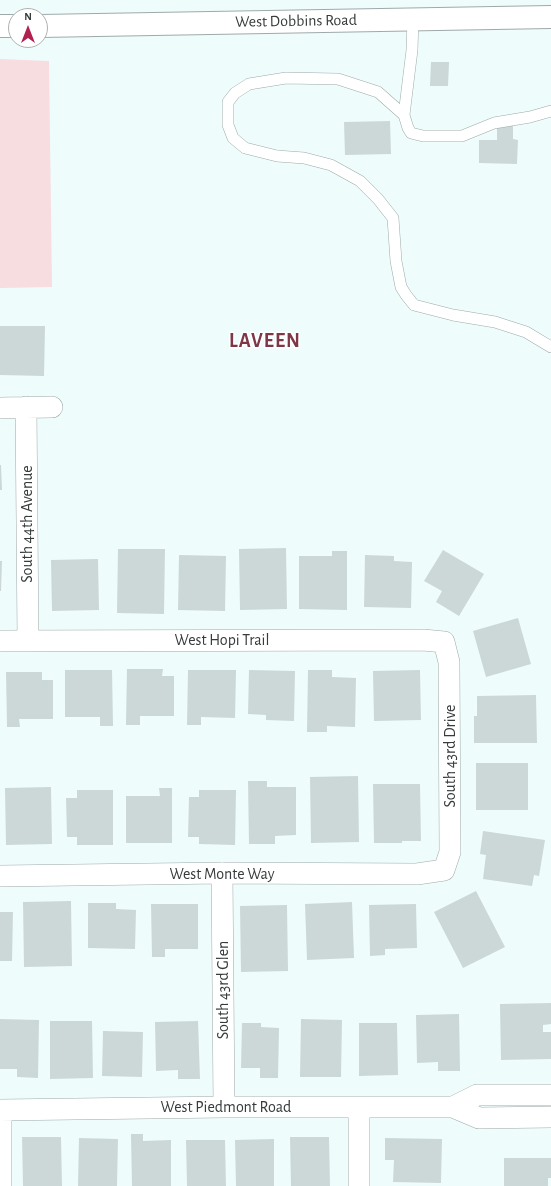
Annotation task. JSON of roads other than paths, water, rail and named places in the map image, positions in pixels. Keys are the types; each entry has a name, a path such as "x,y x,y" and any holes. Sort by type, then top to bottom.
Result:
{"main road":[{"name":"West Dobbins Road","path":"48,26 551,16"}],"street":[{"path":"0,408 52,407"},
{"name":"South 44th Avenue","path":"26,408 28,641"},
{"name":"West Hopi Trail","path":"0,641 423,640 444,642"},
{"name":"South 43rd Drive","path":"444,642 449,662 450,844 450,852 444,870"},
{"name":"West Monte Way","path":"0,876 222,873 417,874 444,870"},
{"name":"South 43rd Glen","path":"222,873 224,1107"},
{"path":"453,1107 477,1094 551,1094"},
{"name":"West Piedmont Road","path":"1,1110 224,1107 453,1107"},
{"path":"358,1107 358,1186"},
{"path":"453,1107 480,1118 551,1117"},
{"path":"1,1110 1,1186"}],"lane":[{"path":"413,19 412,50 404,115 411,133 417,136 462,136 494,123 530,117 551,111"},
{"path":"404,115 378,92 338,79 286,78 249,84 235,93 228,102 228,125 233,138 245,148 277,156 304,158 331,165 360,181 378,198 393,218 396,261 402,287 414,305 453,315 495,322 526,332 551,347"}],"district":[{"name":"LAVEEN","path":"265,341"}]}
